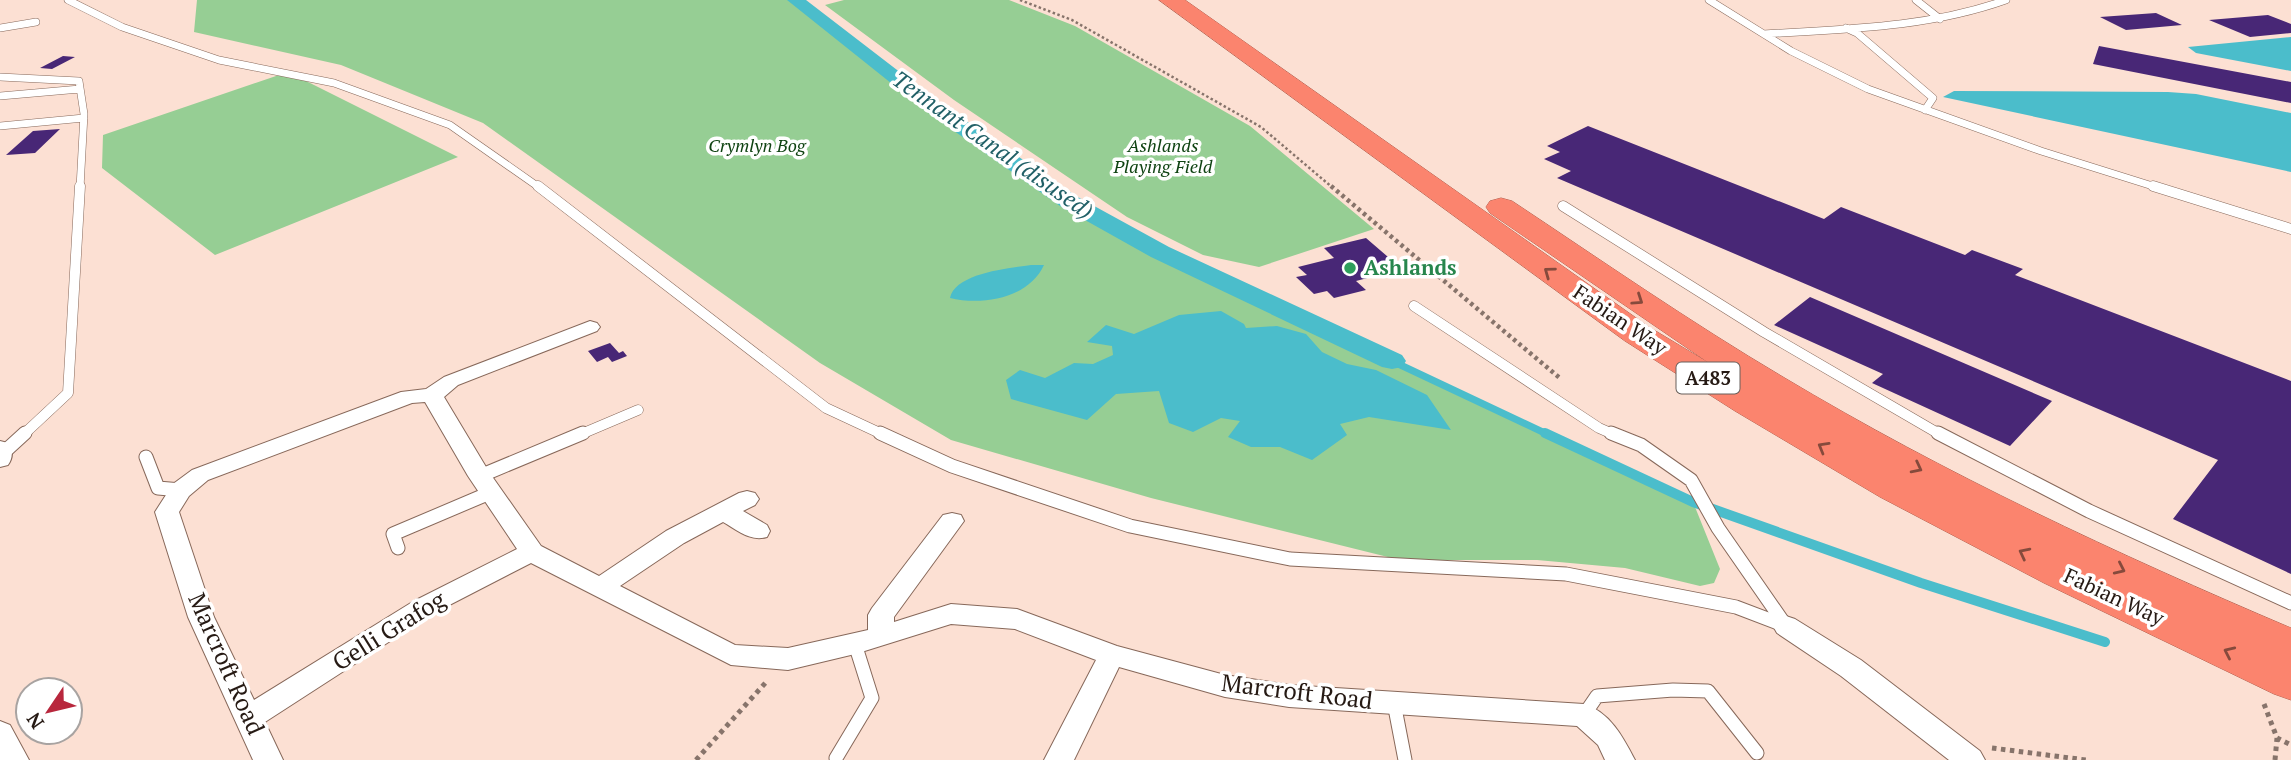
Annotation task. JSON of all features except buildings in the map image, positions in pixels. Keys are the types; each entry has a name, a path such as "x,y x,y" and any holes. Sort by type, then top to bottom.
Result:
{"highway":[{"name":"Fabian Way","path":"1170,0 1637,334 1748,403 1906,493 2060,572 2291,681"},
{"name":"Fabian Way","path":"1196,0 1678,327 1771,386 1906,462 2064,543 2291,648"}],"street":[{"path":"181,490 200,475 409,397 432,396 451,381 590,327"},
{"name":"Marcroft Road","path":"432,396 532,552 731,655 788,659 855,644 951,614 1017,619 1112,655 1225,686 1289,696 1584,715"},
{"path":"0,448 0,458"},
{"name":"Marcroft Road","path":"181,490 167,512 201,617 268,760"},
{"path":"601,587 676,537 747,499"},
{"path":"726,512 758,531"},
{"path":"881,635 881,615 952,521"},
{"name":"Gelli Grafog","path":"250,718 442,597 496,567 532,552"},
{"path":"1786,626 1852,668 1970,760"},
{"path":"1059,760 1112,655"},
{"path":"1584,715 1608,737 1620,760"},
{"path":"0,733 14,760"}],"lane":[{"path":"68,0 122,27 219,60 334,83 450,125 520,172 826,408 951,466 1130,526 1290,559 1566,574 1736,607 1786,626"},
{"path":"1709,0 1818,66 1868,89 2041,151 2291,229"},
{"path":"1916,0 1940,19"},
{"path":"1764,34 1940,19 1979,11 2006,0"},
{"path":"0,28 36,22"},
{"path":"1846,28 1857,33 1933,98 1925,110"},
{"path":"0,71 75,74"},
{"path":"0,77 79,81 84,118 68,393 0,458"},
{"path":"0,96 80,89"},
{"path":"0,126 84,118"},
{"path":"1563,205 1719,304 1881,401 1972,451 2107,520 2291,603"},
{"path":"1414,306 1599,428 1641,445 1691,480 1718,528 1786,626"},
{"path":"398,548 393,534 486,484 638,410"},
{"path":"146,457 158,488 181,490"},
{"path":"836,758 872,698 855,644"},
{"path":"1584,715 1597,696 1674,690 1708,691 1757,753"},
{"path":"1394,703 1405,760"}],"path":[{"path":"1020,0 1072,20 1261,127 1570,386"},
{"path":"696,760 788,659"},
{"path":"2275,760 2277,737"},
{"path":"1996,760 1986,747 2086,760"}],"green space":[{"name":"Crymlyn Bog","path":"197,0 795,0 933,107 1068,201 1160,252 1693,502 1720,569 1714,583 1700,586 1625,568 1537,560 1400,560 1151,498 951,440 820,363 483,123 341,65 194,32"},
{"name":"Ashlands Playing Field","path":"844,0 1009,0 1075,26 1250,126 1374,229 1259,267 1203,255 1127,217 954,100 825,5"},
{"path":"279,75 304,80 458,157 215,255 102,168 103,135"}],"water":[{"path":"2291,37 2291,71 2196,53 2188,47"},
{"path":"1954,91 2168,92 2196,94 2291,113 2291,172 1943,97"},
{"path":"1031,265 1044,265 1028,285 1004,297 976,301 950,298 954,290 972,277"},
{"path":"1221,311 1244,324 1246,328 1277,326 1306,334 1322,352 1347,364 1376,370 1427,395 1451,430 1369,417 1340,424 1347,435 1312,460 1280,447 1251,447 1228,437 1240,421 1221,418 1193,432 1169,423 1159,391 1116,394 1087,420 1011,399 1006,380 1020,370 1045,378 1074,363 1093,364 1113,355 1112,346 1087,342 1106,325 1134,334 1179,315"}],"waterway":[{"name":"Tennant Canal (disused)","path":"795,0 933,107 1068,201 1160,252 1392,361"},
{"path":"1392,361 1549,435"},
{"path":"1545,433 1693,502 1921,583 2105,642"}],"place":[{"name":"Ashlands","path":"1350,268"}]}
